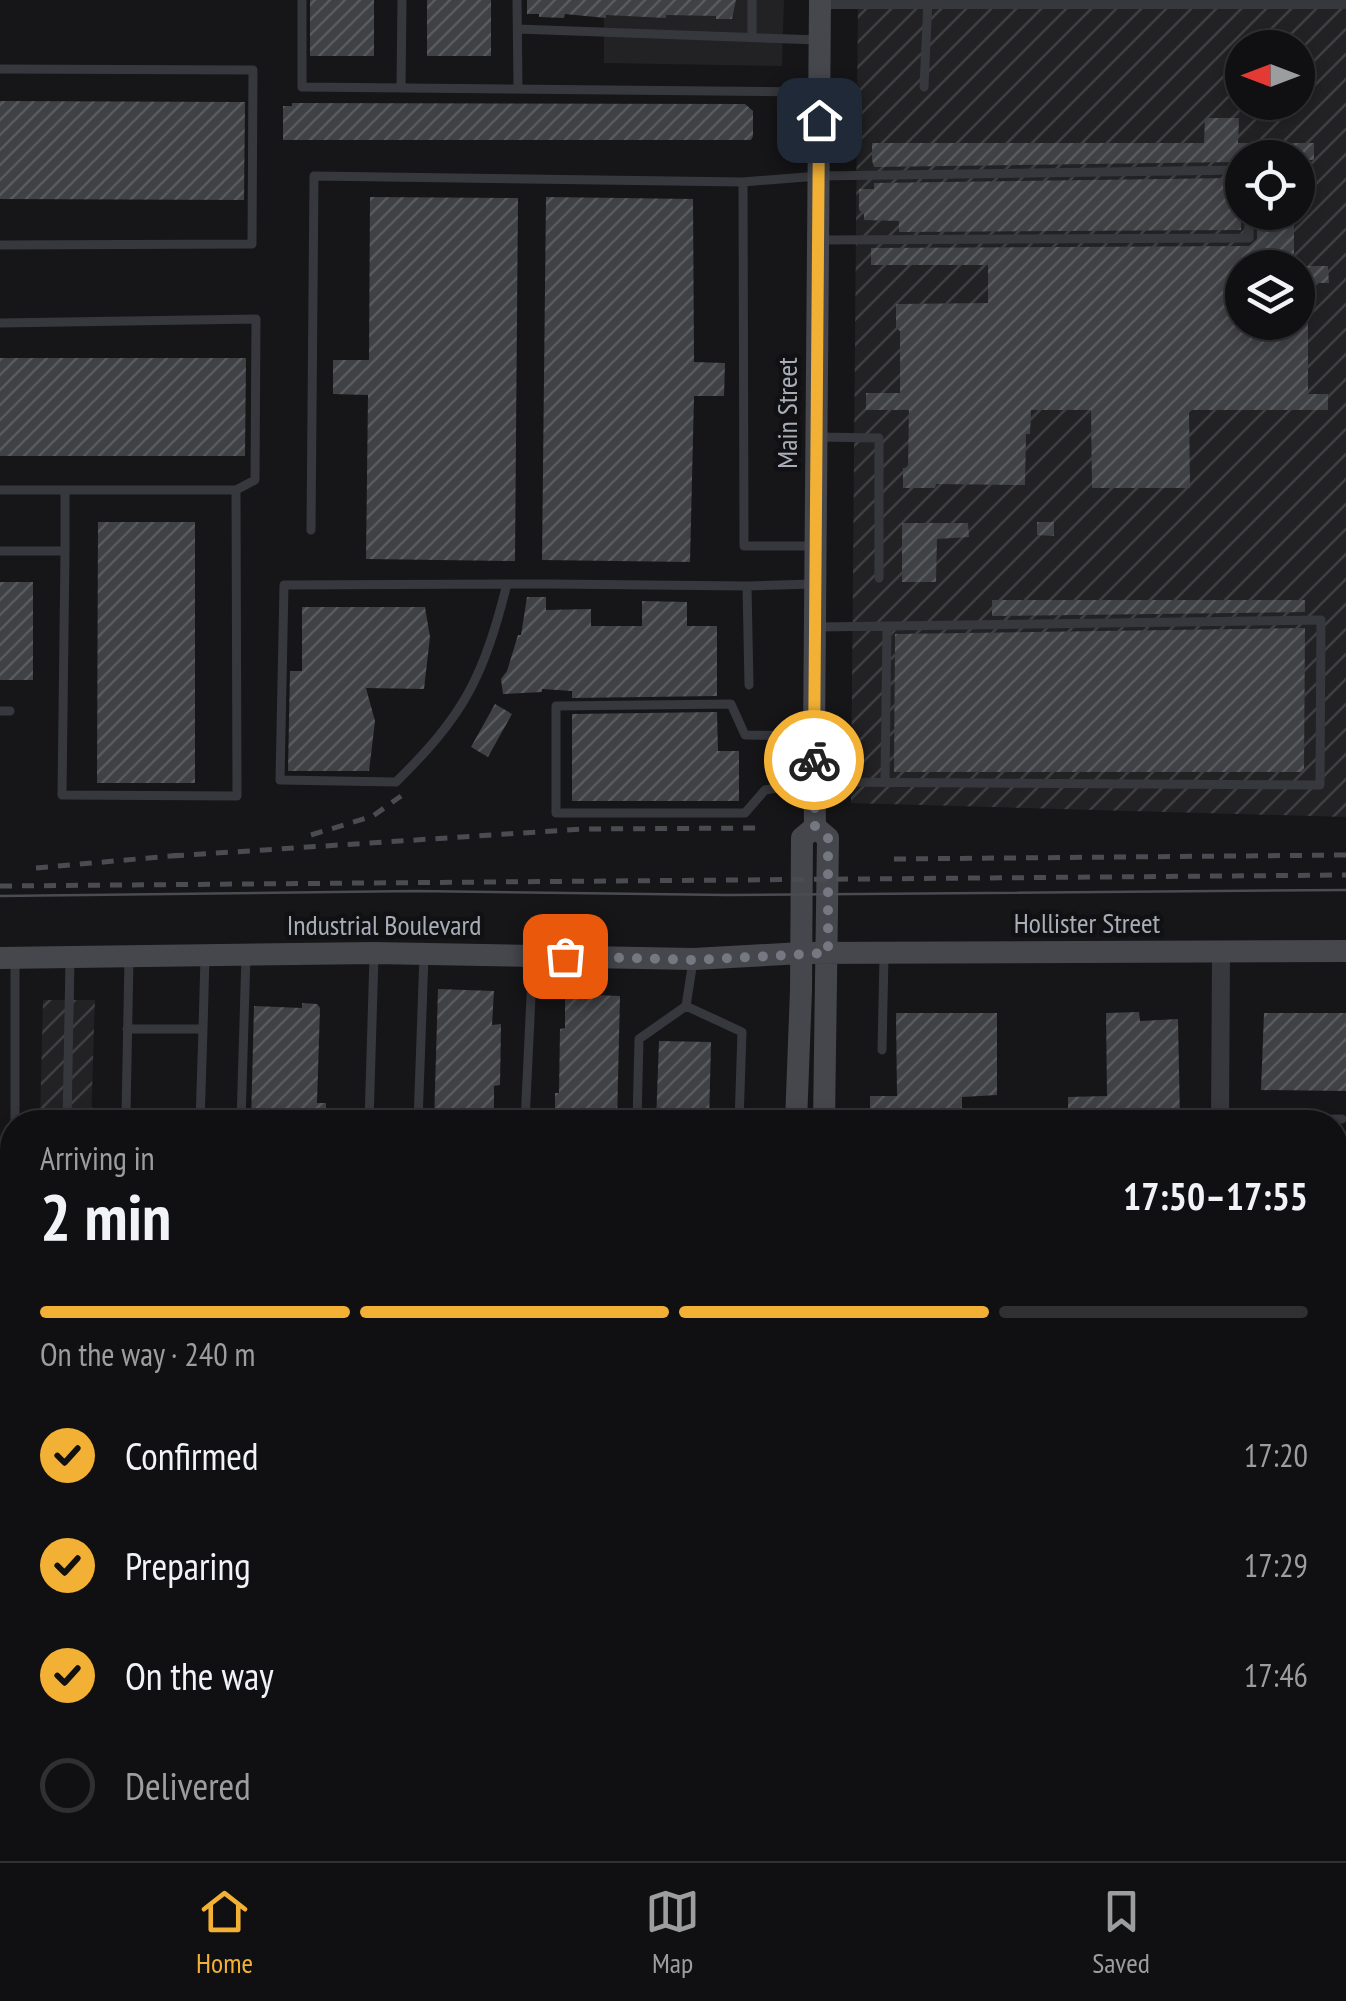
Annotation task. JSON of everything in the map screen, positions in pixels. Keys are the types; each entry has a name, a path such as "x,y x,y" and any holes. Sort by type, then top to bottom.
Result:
{"main road":[{"name":"Main Street","path":"820,0 814,736 815,826 828,838 824,1110"},
{"name":"Main Street","path":"796,1110 802,838 815,826"},
{"name":"Hollister Street","path":"828,953 1346,951"},
{"name":"Industrial Boulevard","path":"7,958 374,953 694,960 828,953"}],"street":[{"path":"820,0 1346,0"},
{"path":"1220,1110 1222,952"}],"lane":[{"path":"302,0 302,87 819,92"},
{"path":"401,88 402,0"},
{"path":"517,0 518,89"},
{"path":"752,0 752,37"},
{"path":"924,87 928,0"},
{"path":"518,29 819,40"},
{"path":"0,69 253,70 252,244 0,245"},
{"path":"311,530 314,176 743,182 818,176 1225,170"},
{"path":"743,182 744,546 815,546"},
{"path":"818,240 1249,238 1249,230"},
{"path":"0,323 256,319 255,480 236,490 0,490"},
{"path":"816,437 878,438 878,578"},
{"path":"64,490 62,796 237,796 236,490"},
{"path":"0,551 64,550"},
{"path":"508,584 492,646 476,683 436,742 396,782 280,780 284,585 508,584 747,586 815,584"},
{"path":"747,586 749,685"},
{"path":"814,736 745,736 730,704 556,706 556,812 745,812 765,790 815,782 1320,785 1321,620 815,628"},
{"path":"886,783 887,626"},
{"path":"369,1110 374,953"},
{"path":"200,1110 205,954"},
{"path":"241,1110 246,954"},
{"path":"418,1110 424,954"},
{"path":"882,1050 884,954"},
{"path":"126,1110 129,955"},
{"path":"526,1110 533,955"},
{"path":"66,1110 70,956"},
{"path":"7,958 13,1110"},
{"path":"637,1110 639,1038 686,1006 694,960"},
{"path":"686,1006 742,1032 740,1110"},
{"path":"128,1029 203,1029"}],"shaded area":[{"path":"604,0 784,0 782,66 604,63"},
{"path":"858,0 1346,0 1346,817 851,803"},
{"path":"43,1000 95,1000 91,1110 40,1110"}],"building":[{"path":"310,0 374,0 374,56 310,56"},
{"path":"427,0 491,0 491,56 427,56"},
{"path":"527,0 736,0 732,19 716,19 666,15 539,17 527,14"},
{"path":"0,101 245,102 244,200 0,199"},
{"path":"745,104 753,111 753,136 751,140 283,140 283,106"},
{"path":"1205,118 1239,120 1238,140 1225,140 1225,162 874,167 872,160 872,143 1204,143"},
{"path":"1225,178 1225,230 1241,230 899,232 899,221 864,220 859,210 859,189 874,189 874,183"},
{"path":"370,197 518,198 515,561 366,559 368,395 333,394 333,360 369,360"},
{"path":"546,197 693,199 694,362 725,363 724,396 694,396 690,562 542,560"},
{"path":"1257,230 1294,230 1294,250 1225,250 1225,340 1308,340 1308,394 1328,394 1328,410 1189,410 1190,488 1092,488 1091,410 1031,410 1030,434 1026,434 1025,485 936,484 935,488 903,488 903,468 908,468 909,410 866,410 866,393 900,393 896,304 988,303 988,265 871,265 871,248 1249,246 1257,239"},
{"path":"1315,266 1328,266 1329,283 1315,283"},
{"path":"0,358 246,358 245,456 0,456"},
{"path":"98,522 195,522 195,783 97,783"},
{"path":"1037,522 1054,522 1054,536 1037,535"},
{"path":"902,523 968,523 969,537 937,539 936,582 902,582"},
{"path":"0,582 33,582 33,680 0,680"},
{"path":"527,597 546,597 546,610 591,609 591,626 642,626 642,601 687,602 687,626 717,626 717,696 572,698 572,691 542,689 503,694 501,679 521,635"},
{"path":"992,600 1305,600 1305,612 992,616"},
{"path":"302,607 425,607 430,637 424,689 366,688 375,721 369,771 288,771 290,671 302,671"},
{"path":"1305,628 1304,772 894,772 895,634"},
{"path":"495,704 512,714 488,757 471,747"},
{"path":"717,712 718,751 739,751 739,801 572,801 572,714"},
{"path":"438,989 494,991 492,1025 501,1024 500,1085 494,1086 494,1110 434,1110"},
{"path":"565,994 620,996 617,1110 555,1110 560,1029 565,1028"},
{"path":"302,1003 317,1004 320,1008 317,1103 326,1103 326,1110 251,1110 254,1006 302,1008"},
{"path":"1139,1012 1140,1021 1178,1019 1180,1110 1068,1110 1068,1097 1107,1096 1106,1013"},
{"path":"896,1013 997,1013 997,1095 962,1097 962,1110 870,1110 870,1096 897,1096"},
{"path":"1264,1013 1346,1013 1346,1091 1261,1090"},
{"path":"659,1041 711,1042 709,1110 656,1110"}],"tram line":[{"path":"0,896 416,891 727,895 1346,890"}],"railway":[{"path":"311,835 373,816 401,796"},
{"path":"172,856 583,829 757,828"},
{"path":"36,868 182,855"},
{"path":"894,859 1346,855"},
{"path":"0,886 1346,875"}],"way so far":[{"path":"565,956 694,960 828,953 828,838 815,826 814,760"}],"route":[{"path":"814,760 819,120"}]}
